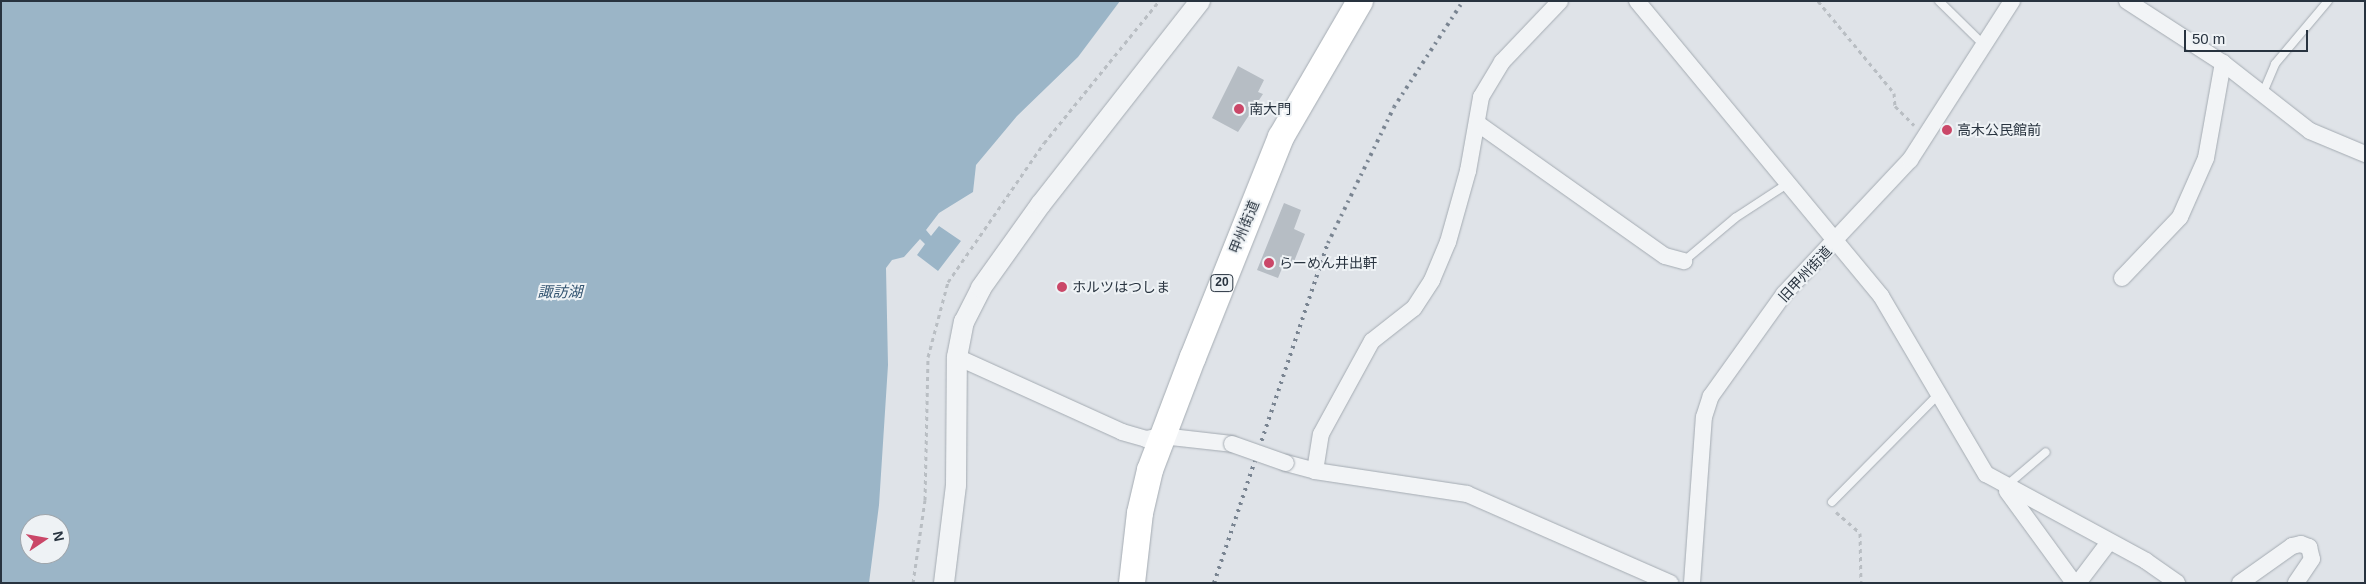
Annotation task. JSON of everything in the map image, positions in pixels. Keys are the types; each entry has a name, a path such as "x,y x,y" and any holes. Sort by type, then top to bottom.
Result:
{"highway":[{"name":"甲州街道","path":"1132,583 1140,513 1162,436 1281,137 1360,1"}],"street":[{"path":"944,583 956,485 957,356 964,322 981,288 1041,204 1200,1"},
{"path":"1315,471 1321,434 1372,341 1414,308 1432,280 1448,242 1477,123 1481,97 1502,62 1560,1"},
{"path":"1638,1 1787,184 1882,296 1938,395 1986,474 2005,487 2110,542 2177,583"},
{"name":"旧甲州街道","path":"1692,583 1704,417 1711,396 1784,294 1836,241 1927,137 2012,1"},
{"path":"2128,1 2224,63 2262,95 2310,131 2365,154"},
{"path":"2122,278 2180,217 2206,158 2224,63"},
{"path":"1477,123 1665,256 1684,261"},
{"path":"957,356 1122,432 1146,439 1162,436 1232,444 1315,471 1467,494 1670,583"},
{"path":"2005,487 2074,583"},
{"path":"2078,583 2110,542"},
{"path":"2240,583 2292,546 2301,544 2309,547 2312,559 2296,583"}],"lane":[{"path":"1939,1 1984,45"},
{"path":"2262,95 2275,64 2328,1"},
{"path":"1684,261 1735,218 1787,184"},
{"path":"1832,502 1938,395"},
{"path":"2005,487 2046,452"}],"path":[{"path":"1818,1 1894,93 1896,106 1927,137"},
{"path":"1832,502 1837,514 1860,533 1861,583"}],"water":[{"name":"諏訪湖","path":"1,1 1120,1 1078,57 1017,116 976,165 973,192 939,213 926,230 931,236 939,226 961,241 938,271 917,255 925,244 920,239 904,257 892,260 886,268 888,365 879,505 869,583 1,583"}],"building":[{"path":"1238,66 1264,80 1258,92 1263,94 1238,132 1212,118"},
{"path":"1284,203 1301,210 1294,229 1305,234 1293,264 1285,261 1278,278 1257,270"}],"railway":[{"path":"1214,583 1328,243 1394,107 1463,1"}],"place":[{"name":"南大門","path":"1239,109"},
{"name":"高木公民館前","path":"1947,130"},
{"name":"らーめん井出軒","path":"1269,263"},
{"name":"ホルツはつしま","path":"1062,287"}]}
